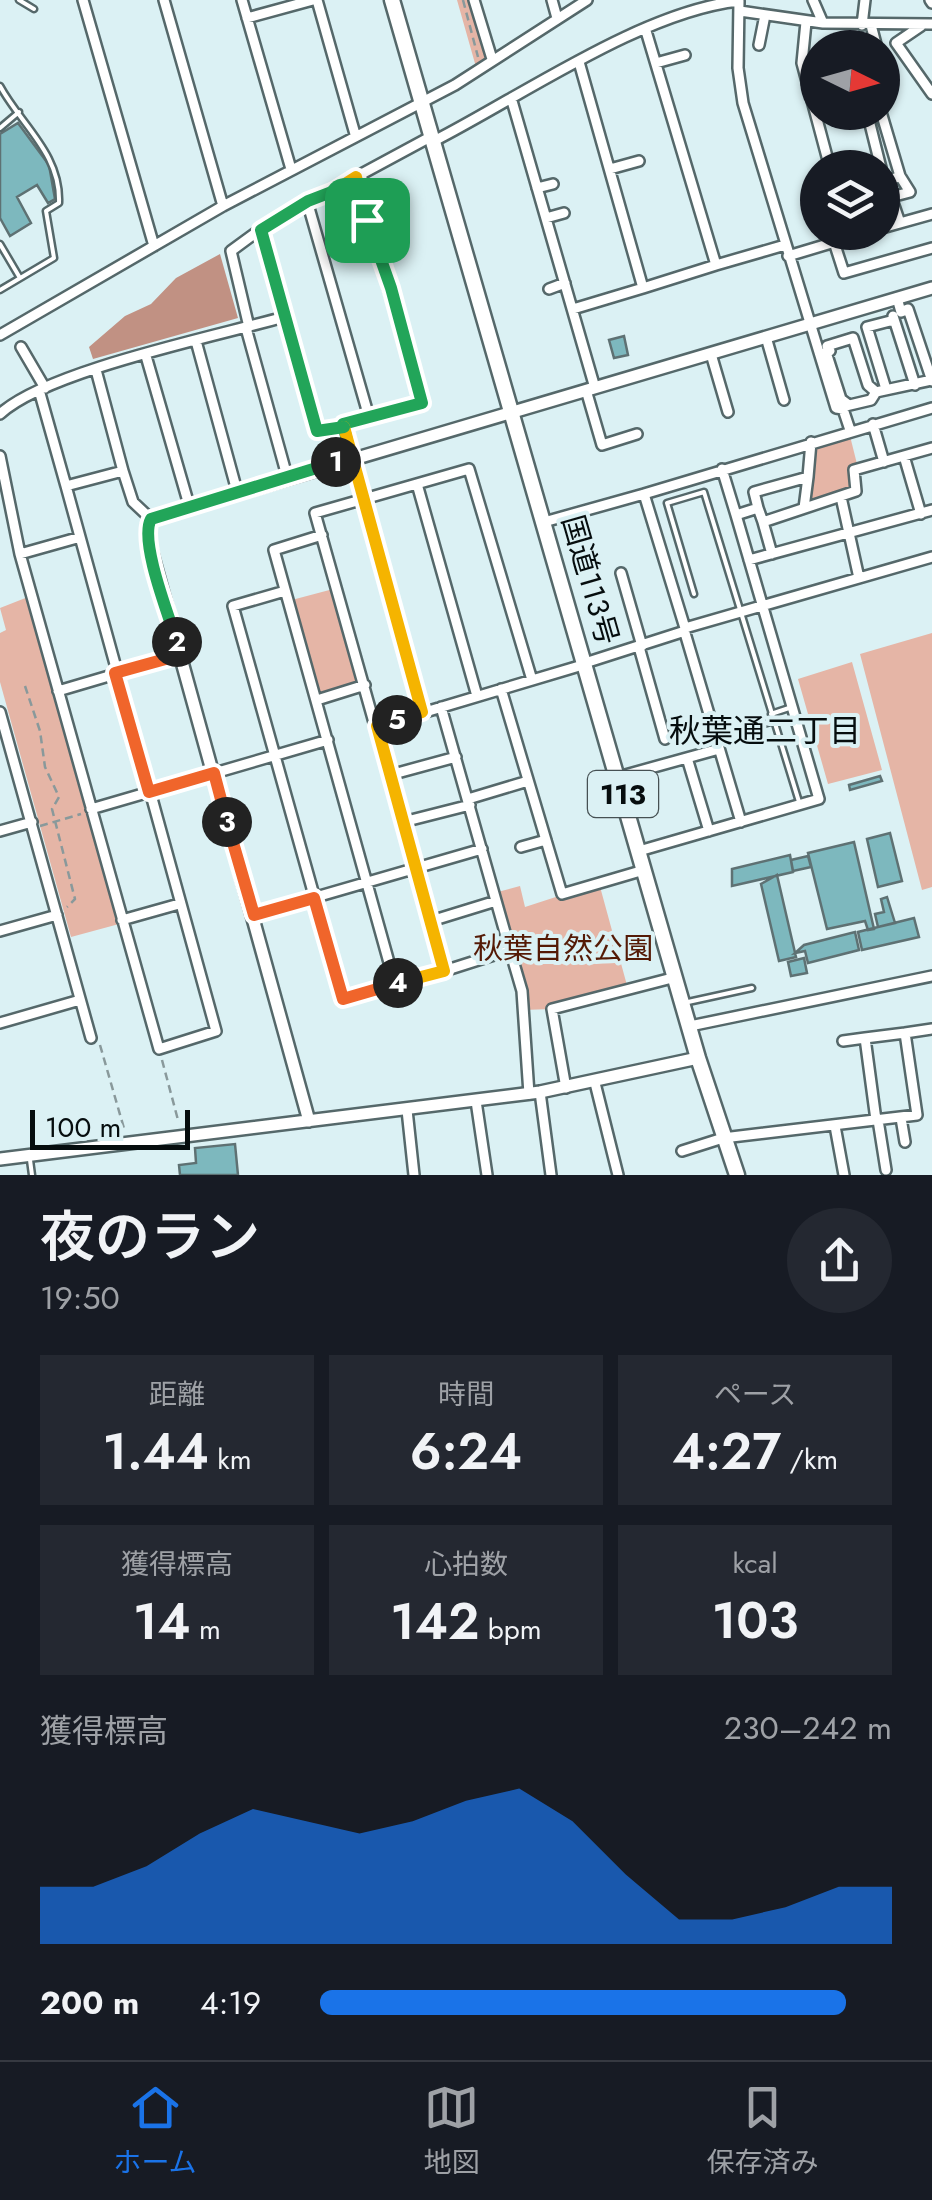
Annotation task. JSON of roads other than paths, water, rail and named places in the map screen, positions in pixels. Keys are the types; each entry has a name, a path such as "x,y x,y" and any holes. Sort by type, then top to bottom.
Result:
{"highway":[{"name":"国道113号","path":"392,0 698,1058 737,1175"}],"street":[{"path":"83,0 154,246"},
{"path":"164,0 223,206"},
{"path":"242,0 291,169"},
{"path":"247,18 315,0 355,134"},
{"path":"474,0 492,59"},
{"path":"552,0 557,18"},
{"path":"0,335 223,206 482,67 586,0"},
{"path":"813,0 824,24"},
{"path":"865,0 868,30"},
{"path":"287,476 231,251 308,201 330,194 433,138 512,102 579,62 706,4 740,1 738,68 743,102 810,324 841,399 849,405"},
{"path":"740,10 824,24 928,24"},
{"path":"758,44 765,15"},
{"path":"805,30 806,22"},
{"path":"928,24 896,43 932,94"},
{"path":"646,31 716,265"},
{"path":"656,64 685,55"},
{"path":"579,62 643,288"},
{"path":"512,102 573,308 602,445 637,434"},
{"path":"888,130 910,192 900,195"},
{"path":"610,169 639,162"},
{"path":"261,230 317,431 422,403 356,177"},
{"path":"900,181 907,180"},
{"path":"538,188 553,184"},
{"path":"308,201 368,417"},
{"path":"546,218 564,213"},
{"path":"900,223 932,214"},
{"path":"573,308 716,265 800,248"},
{"path":"836,250 844,274 932,248"},
{"path":"549,289 566,283"},
{"path":"309,1121 150,550 147,528 151,519 932,288"},
{"path":"897,298 915,386"},
{"path":"836,408 824,353 827,346 853,338 868,385 881,391 893,392 932,380 908,309 867,328 881,391"},
{"path":"0,414 42,389 96,370 284,317"},
{"path":"766,338 784,400"},
{"path":"196,341 237,491"},
{"path":"0,456 20,554 160,1049 216,1031 77,538 42,389 21,348"},
{"path":"711,354 728,412"},
{"path":"146,356 188,505"},
{"path":"96,370 133,502 151,519"},
{"path":"836,408 871,400 881,391"},
{"path":"836,408 843,409 850,430"},
{"path":"544,522 932,408"},
{"path":"343,424 422,712"},
{"path":"873,424 884,462"},
{"path":"804,508 811,442"},
{"path":"763,522 856,491 854,470 932,448"},
{"path":"750,560 926,512 904,456"},
{"path":"444,971 315,513 470,469 532,680"},
{"path":"639,850 819,799 722,470"},
{"path":"66,486 123,471"},
{"path":"772,554 754,492 808,476"},
{"path":"417,484 477,696"},
{"path":"644,494 740,822"},
{"path":"840,497 859,578"},
{"path":"736,515 758,508"},
{"path":"322,535 274,550 395,984"},
{"path":"20,554 77,538"},
{"path":"377,726 641,647 741,612 932,557"},
{"path":"622,573 666,740"},
{"path":"285,591 233,606 343,999 510,950"},
{"path":"58,690 180,655"},
{"path":"317,700 365,684"},
{"path":"501,689 562,894 644,870"},
{"path":"441,707 522,991 535,1093 551,1175"},
{"path":"0,712 4,738 33,825 91,1038"},
{"path":"92,810 328,740"},
{"path":"618,777 687,758 717,744"},
{"path":"390,774 456,756"},
{"path":"687,758 709,831"},
{"path":"403,822 528,781"},
{"path":"0,831 33,825"},
{"path":"521,847 546,840"},
{"path":"254,915 482,850"},
{"path":"430,921 496,901"},
{"path":"122,920 179,904"},
{"path":"0,930 56,912"},
{"path":"690,1026 932,976"},
{"path":"566,1088 552,1009 676,978"},
{"path":"0,1023 80,1000"},
{"path":"843,1041 932,1029"},
{"path":"905,1033 916,1115"},
{"path":"864,1038 886,1170"},
{"path":"0,1158 535,1093 698,1058"},
{"path":"595,1083 618,1175"},
{"path":"476,1101 487,1175"},
{"path":"406,1110 414,1175"},
{"path":"682,1152 723,1138 932,1113"},
{"path":"901,1118 905,1142"},
{"path":"836,1126 844,1175"}],"lane":[{"path":"19,0 34,9"},
{"path":"0,86 3,99 19,112 52,162 60,188 59,203 46,212 54,258 0,290"},
{"path":"0,128 19,112"},
{"path":"0,244 20,278"},
{"path":"694,594 667,503 704,492 800,805"},
{"path":"772,714 793,707"},
{"path":"717,744 774,721"},
{"path":"684,1004 752,988"},
{"path":"29,1155 32,1175"}],"district":[{"name":"秋葉通二丁目","path":"765,731"}],"park label":[{"name":"秋葉自然公園","path":"563,949"}]}
